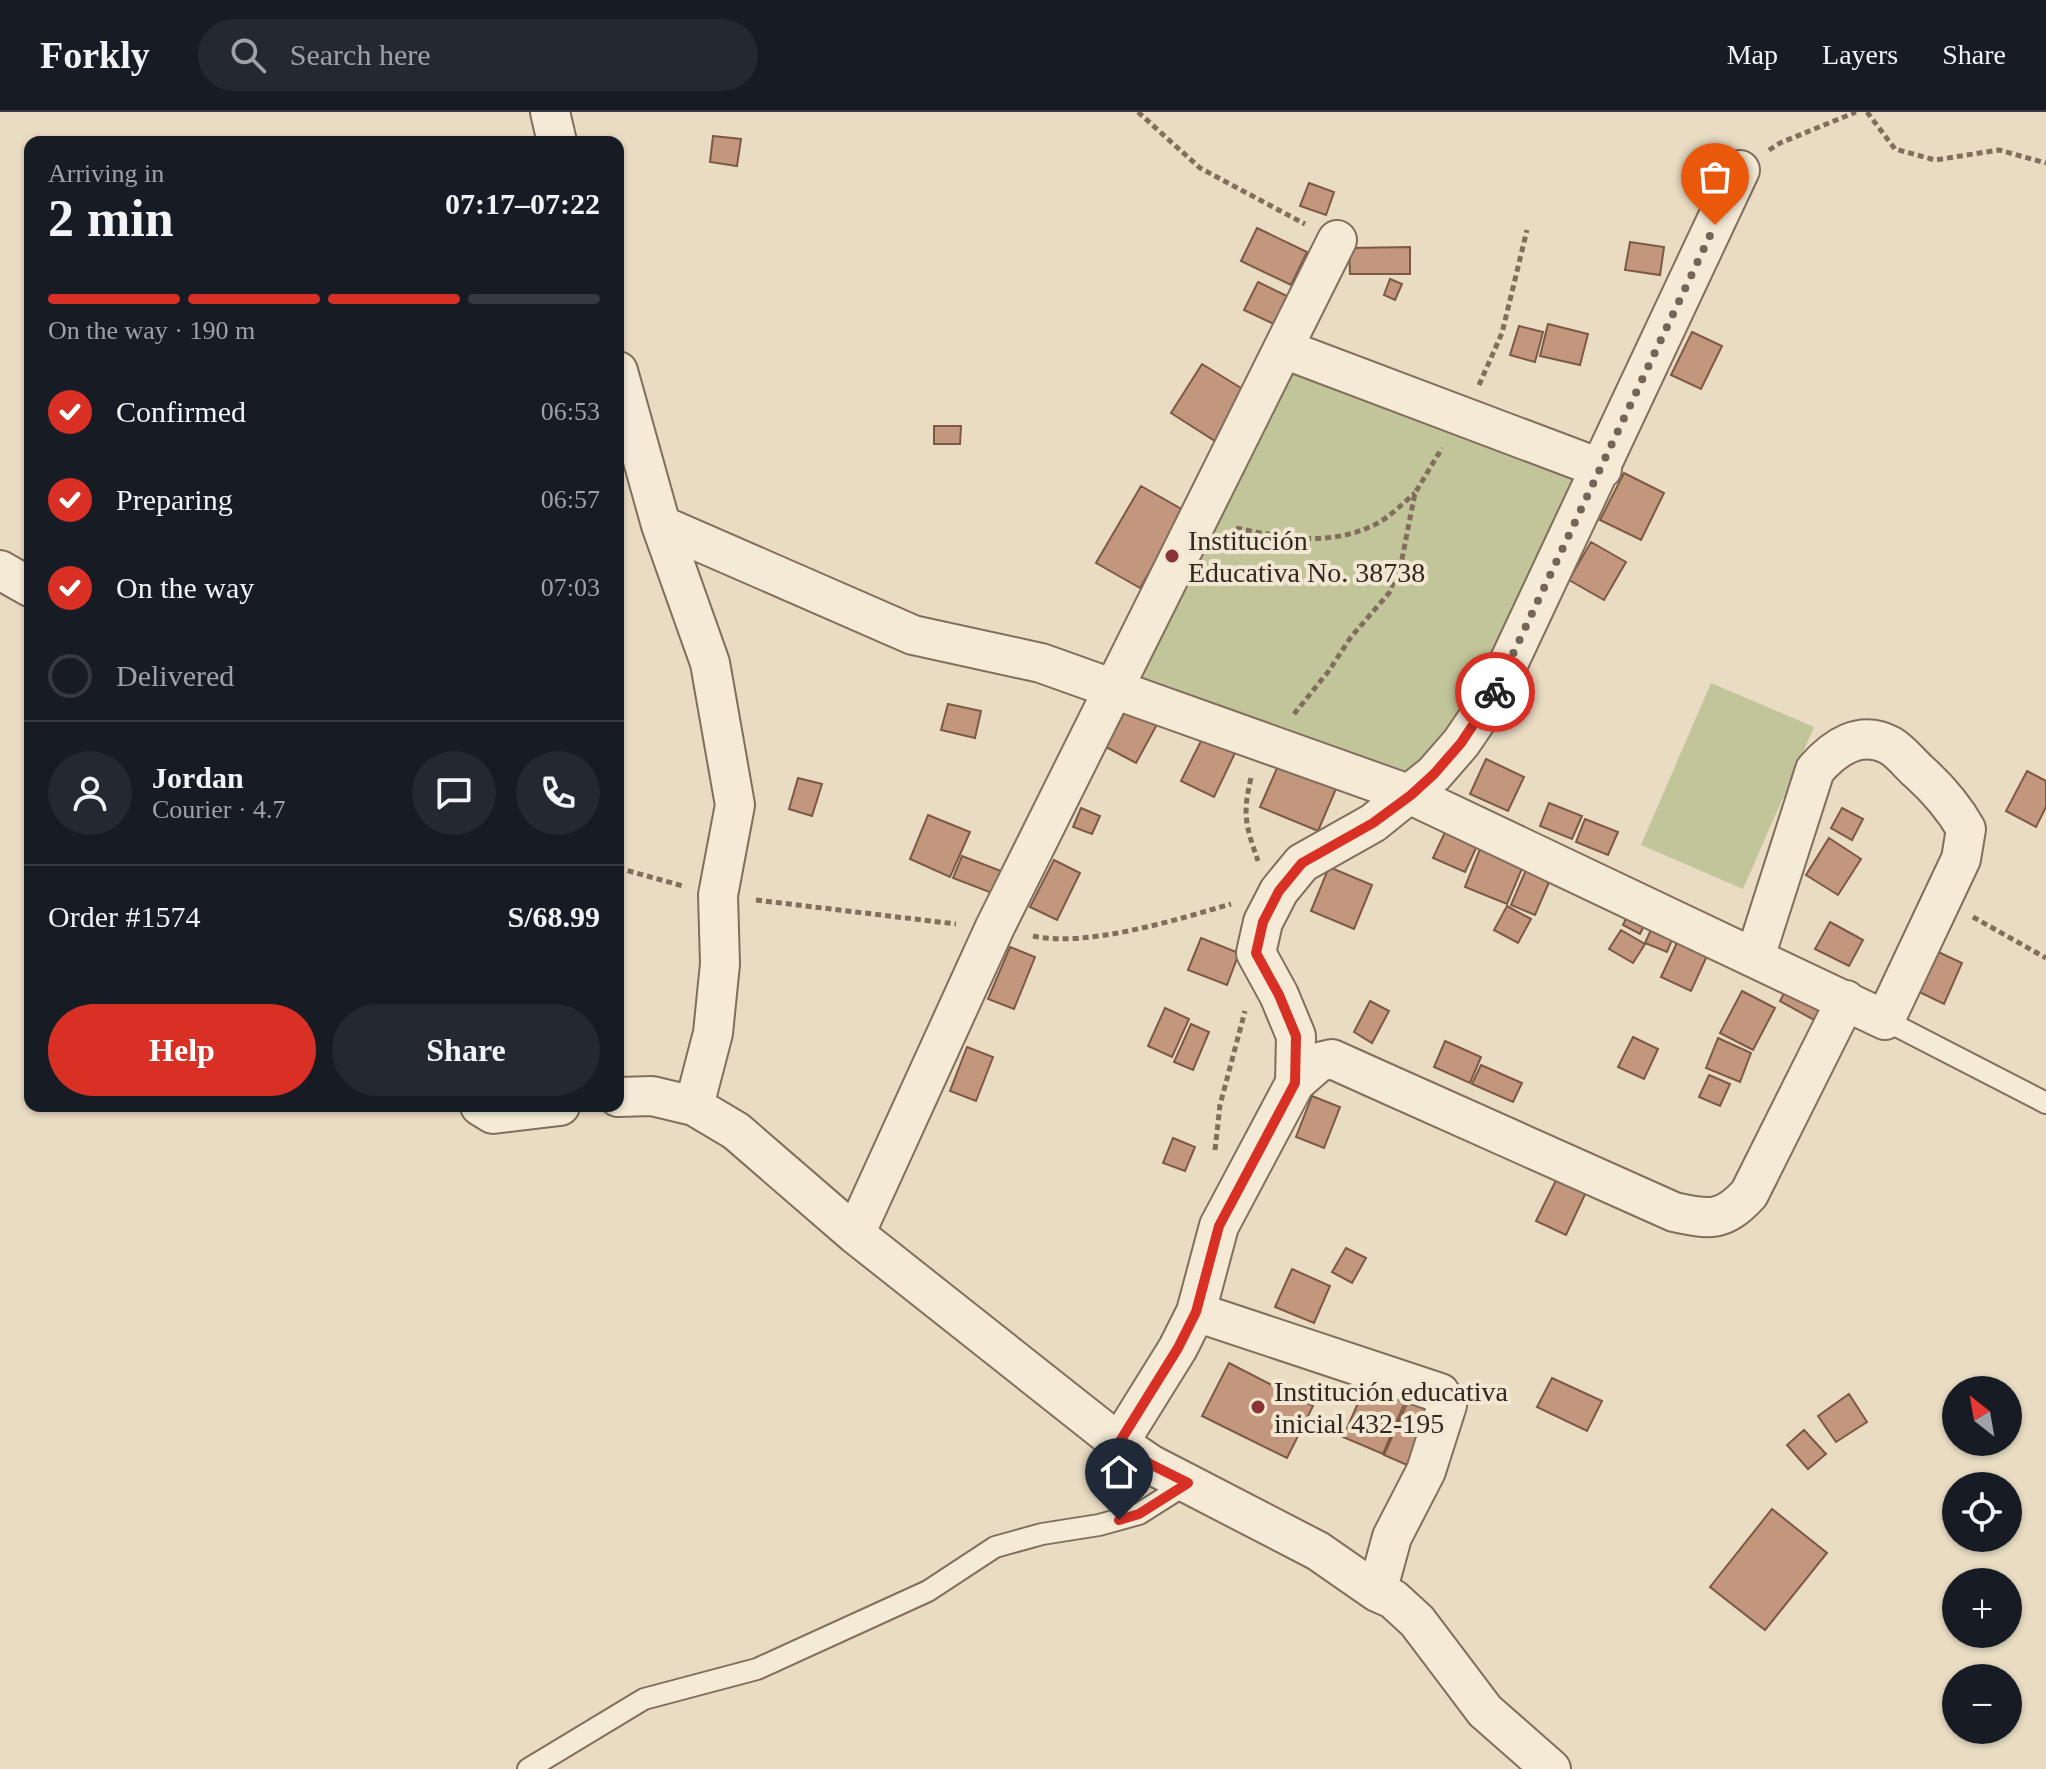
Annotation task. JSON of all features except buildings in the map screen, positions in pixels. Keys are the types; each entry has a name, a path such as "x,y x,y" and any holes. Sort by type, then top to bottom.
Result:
{"street":[{"path":"550,112 556,136"},
{"path":"1295,1083 1296,1036 1279,995 1256,953 1263,922 1279,891 1302,863 1373,823 1411,795 1461,743 1493,696 1740,170"},
{"path":"855,1234 995,927 1117,688 1337,240"},
{"path":"1284,349 1602,469"},
{"path":"624,392 661,525 710,663 735,805 718,895 720,964 713,1033 694,1106"},
{"path":"661,525 913,635 1041,663 1411,795 1885,1020 1961,859 1966,829 1943,794 1891,746 1871,740 1850,741 1830,753 1815,770 1755,957"},
{"path":"0,570 24,584"},
{"path":"1119,1443 1178,1348 1196,1312 1219,1226 1295,1083 1319,1062 1332,1059 1345,1062 1372,1077 1674,1212 1723,1217 1749,1194 1846,1000"},
{"path":"624,1097 652,1096 694,1106 736,1131 855,1234 1119,1443 1150,1464 1318,1551 1377,1592 1393,1599 1417,1621 1485,1711 1551,1769"},
{"path":"490,1112 510,1112"},
{"path":"1196,1312 1440,1393 1447,1405 1445,1418 1426,1471 1392,1537 1377,1592"}],"lane":[{"path":"1885,1020 2046,1103"},
{"path":"528,1769 644,1699 757,1669 928,1591 995,1547 1139,1514 1188,1483"}],"path":[{"path":"1138,112 1200,168 1337,240"},
{"path":"1740,170 1780,143 1806,135 1856,112"},
{"path":"1867,112 1895,149 1935,160 1999,150 2046,163"},
{"path":"624,870 718,895 915,921 995,927 1040,937 1081,937 1125,930 1279,891 1259,864 1245,822 1245,804 1255,762 1389,593 1401,564 1415,493 1452,431 1464,417 1502,333 1527,230"},
{"path":"1199,521 1284,538 1338,538 1378,523 1415,493"},
{"path":"1941,900 2046,958"},
{"path":"1214,1163 1220,1105 1246,1008 1256,953"}],"green space":[{"path":"1289,362 1584,471 1485,681 1425,777 1133,684"},
{"path":"1711,683 1814,727 1743,889 1641,845"}],"way so far":[{"path":"1495,692 1715,225"}],"place":[{"name":"Institución Educativa No. 38738","path":"1172,556"},
{"name":"Institución educativa inicial 432-195","path":"1258,1407"}],"route":[{"path":"1119,1520 1139,1514 1188,1483 1150,1464 1119,1443 1178,1348 1196,1312 1219,1226 1295,1083 1296,1036 1279,995 1256,953 1263,922 1279,891 1302,863 1373,823 1434,774 1461,743 1495,692"}]}
